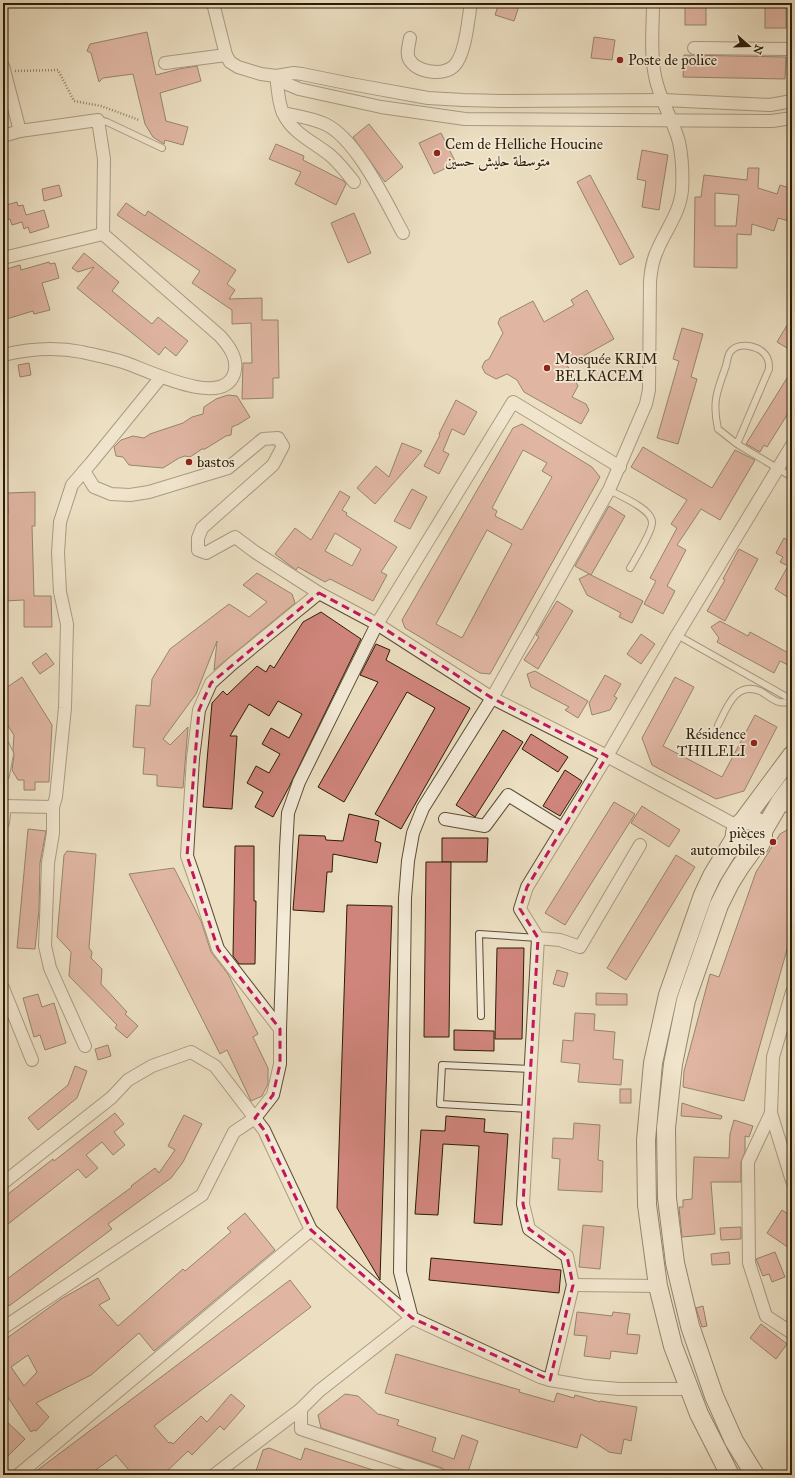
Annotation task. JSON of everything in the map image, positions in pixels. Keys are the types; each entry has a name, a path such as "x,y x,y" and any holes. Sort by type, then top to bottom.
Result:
{"main road":[{"path":"730,1475 699,1414 673,1346 658,1286 647,1205 646,1140 653,1063 668,995 688,934 712,876 738,828 792,754"},
{"path":"755,1475 734,1441 714,1396 690,1326 675,1263 668,1205 666,1128 673,1064 686,1000 719,905 730,883 754,849 762,842 764,831 786,805 792,786"},
{"path":"738,828 753,820 761,826 764,831"},
{"path":"738,828 740,846 754,849"}],"street":[{"path":"213,3 226,55 230,62 238,67 261,74 276,76 294,73 302,74 428,98 463,100 663,100 770,105 792,101"},
{"path":"410,38 408,54 410,60 415,65 427,71 439,72 447,70 454,65 460,57 471,3"},
{"path":"412,1318 400,1272 405,898 408,861 413,833 423,808 492,698 609,490 646,404 649,390 650,281 652,264 656,251 673,221 682,191 681,155 678,140 658,89 655,75 653,49 653,3"},
{"path":"694,48 792,49"},
{"path":"165,64 226,55"},
{"path":"4,68 20,131"},
{"path":"276,76 279,99 283,113 291,126 331,156 354,182"},
{"path":"276,76 287,84 299,89 381,107 465,118 671,121 772,121 792,118"},
{"path":"283,113 314,120 338,132 367,169 403,233"},
{"path":"3,136 20,131 98,120 104,159 103,234 220,336 229,346 234,357 235,370 232,379 224,385 208,389 161,377 123,362 80,352 47,350 3,355"},
{"path":"3,258 103,234"},
{"path":"85,1046 50,968 45,946 48,864 53,833 53,807 56,797 65,708 67,624 60,592 58,553 60,522 72,484 161,377"},
{"path":"3,1328 202,1195 234,1132 254,1118 273,1095 280,1064 288,813 299,782 377,624 513,402 620,467"},
{"path":"84,471 94,487 111,494 130,495 149,492 228,468 264,439 278,438 283,446 273,465 202,528 198,538 198,550 206,553 235,537 255,552 319,593 377,624 492,698 608,756 738,828"},
{"path":"550,1380 574,1285 567,1256 529,1229 523,1204 538,938 520,909 527,887 608,756 677,635 792,445"},
{"path":"280,1029 218,949 187,856 193,758 199,710 211,683 319,593"},
{"path":"3,746 7,754 3,775"},
{"path":"445,819 485,826 508,795 562,829"},
{"path":"3,823 4,806 53,807"},
{"path":"538,938 560,940 580,947 640,845"},
{"path":"3,988 32,1060"},
{"path":"792,992 772,1057 771,1113 792,1181"},
{"path":"3,1183 111,1098 128,1080 152,1066 191,1052 215,1066 264,1130 311,1230 412,1318 540,1377 550,1380 585,1386 619,1389 689,1389"},
{"path":"771,1113 748,1162 749,1263 766,1316 792,1333"},
{"path":"18,1475 311,1230"},
{"path":"574,1285 658,1286"},
{"path":"214,1475 301,1409 319,1391 412,1318"},
{"path":"301,1409 301,1429 440,1475"}],"lane":[{"path":"98,120 107,122 162,148"},
{"path":"737,444 769,369 768,359 763,352 751,347 738,346 730,352 716,396 714,414 718,429 737,444 792,476"},
{"path":"609,490 643,508 650,516 652,524 649,533 630,568"},
{"path":"677,635 792,701"},
{"path":"718,725 735,694 741,691 759,691 779,702 792,701"},
{"path":"480,1016 479,934 538,938"},
{"path":"528,1109 440,1104 442,1065 531,1069"}],"path":[{"path":"4,68 58,70 74,101 101,106 139,120"}],"highlighted area":[{"path":"319,593 377,624 492,698 607,756 527,887 520,909 538,938 523,1204 529,1229 567,1256 573,1285 550,1380 412,1318 311,1230 264,1130 255,1118 273,1095 280,1064 280,1029 218,949 187,856 199,710 211,683"}],"building":[{"path":"499,3 520,3 514,21 495,15"},
{"path":"685,3 706,3 706,25 685,25"},
{"path":"765,3 786,3 786,28 765,28"},
{"path":"147,32 156,75 197,66 201,81 160,93 166,121 188,127 183,145 165,140 164,144 153,137 145,124 133,74 103,78 99,82 91,53 87,51 90,44"},
{"path":"594,37 615,40 612,60 591,58"},
{"path":"684,55 786,57 785,79 683,77"},
{"path":"369,124 403,167 385,182 353,137"},
{"path":"441,133 456,163 434,174 419,143"},
{"path":"276,144 304,156 303,160 344,181 346,184 336,205 295,184 301,172 269,159"},
{"path":"642,150 668,155 659,210 642,207 646,181 637,179"},
{"path":"748,168 759,168 758,188 777,194 780,185 792,189 792,222 778,218 774,231 752,224 751,235 737,234 737,268 694,267 695,197 701,197 704,175 747,180","holes":["715,193 739,195 736,226 715,226"]},
{"path":"590,175 634,257 620,265 577,182"},
{"path":"59,185 62,196 44,201 42,189"},
{"path":"17,202 18,206 23,205 26,215 44,210 49,227 30,233 28,227 24,229 22,222 12,225 10,219 3,222 3,206"},
{"path":"126,203 145,216 148,211 236,270 227,284 235,290 229,299 262,298 262,320 278,320 279,378 273,378 273,398 242,399 243,363 252,363 251,323 232,324 232,310 192,283 200,271 117,215"},
{"path":"354,213 371,253 348,263 331,223"},
{"path":"84,253 119,282 112,291 152,324 158,317 188,341 176,356 165,347 159,355 77,288 94,267 78,272 72,268"},
{"path":"49,262 50,264 55,263 59,278 42,283 50,310 34,314 33,311 3,320 3,270 20,265 21,270"},
{"path":"587,290 614,339 567,365 578,386 572,397 586,404 589,410 581,424 524,392 517,380 507,374 496,379 485,373 482,367 485,361 489,359 503,333 498,323 500,318 533,301 544,322 574,305 571,300"},
{"path":"792,317 792,351 777,342"},
{"path":"682,328 703,334 691,377 697,379 678,444 657,438 679,361 673,359"},
{"path":"29,363 31,375 20,377 18,365"},
{"path":"792,370 792,407 767,447 764,445 760,452 746,444"},
{"path":"228,395 237,396 250,417 232,427 231,435 226,436 190,457 185,456 179,458 163,468 129,465 123,457 116,456 114,447 121,440 133,436 144,438 150,434 183,423 192,417 203,414 204,407 216,399"},
{"path":"456,400 477,412 464,435 452,429 443,451 449,454 439,474 424,466"},
{"path":"522,424 592,467 600,477 490,674 480,673 405,628 402,620 513,428","holes":["523,450 547,463 542,471 552,477 522,530 495,516 497,511 492,508","487,530 512,544 462,638 436,624"]},
{"path":"402,443 422,451 375,504 357,488 376,466 389,477"},
{"path":"643,447 712,488 735,450 755,460 720,520 701,509 677,545 686,550 667,586 675,591 663,614 644,604 656,581 650,578 677,528 671,524 687,500 631,467"},
{"path":"412,489 427,497 410,529 394,521"},
{"path":"340,491 350,497 342,510 347,513 346,515 397,547 381,572 387,575 373,601 330,579 325,582 298,567 296,570 275,554 295,528 311,540","holes":["335,533 361,549 352,566 325,551"]},
{"path":"35,492 35,526 32,526 34,596 51,596 52,627 24,627 24,600 4,601 3,513 8,513 7,493"},
{"path":"609,506 625,516 591,575 575,566"},
{"path":"784,538 791,542 792,539 792,600 775,589 788,566 780,562 783,557 776,553"},
{"path":"739,549 758,559 725,621 707,611 725,580 723,579"},
{"path":"257,573 292,594 295,603 214,670 217,641 196,694 163,739 170,745 188,727 183,788 157,786 157,775 143,774 145,748 133,747 136,705 150,706 152,679 170,649 229,604 249,617 267,602 243,585"},
{"path":"589,574 643,601 632,623 619,617 621,613 587,595 579,579"},
{"path":"557,601 573,611 538,669 524,660 539,637 536,635"},
{"path":"321,612 361,639 273,817 255,807 263,792 247,783 256,766 269,773 280,754 262,744 271,728 289,738 302,714 278,701 269,716 249,704 230,736 237,736 232,809 203,807 212,703 223,691 227,695 257,666 266,672 270,665 274,668 303,622"},
{"path":"720,621 748,636 750,632 792,655 792,667 780,661 774,673 717,642 719,638 711,627"},
{"path":"641,634 655,644 641,664 627,654"},
{"path":"376,644 390,650 386,660 470,708 401,829 375,814 435,708 407,692 344,802 318,787 378,682 360,675"},
{"path":"46,653 54,664 40,674 32,663"},
{"path":"535,671 588,701 578,718 565,710 569,707 531,687 527,674"},
{"path":"605,675 621,684 614,696 617,698 610,710 592,715 589,703"},
{"path":"22,677 52,725 49,782 35,782 35,790 24,790 24,780 18,780 12,770 14,735 3,718 3,690"},
{"name":"Résidence THILELI","path":"675,677 694,687 663,746 722,777 755,715 777,727 744,791 716,799 652,765 642,738"},
{"path":"503,730 523,742 475,817 456,805"},
{"path":"531,734 568,757 558,772 522,749"},
{"path":"565,770 582,781 560,816 543,806"},
{"path":"614,802 635,814 565,925 545,913"},
{"path":"642,806 680,830 669,847 631,823"},
{"path":"349,814 379,821 375,841 381,843 377,863 333,854 332,872 327,872 324,912 293,910 299,835 325,836 326,840 343,841"},
{"path":"792,827 792,932 744,1101 683,1087 684,1071 710,974 719,977 756,872 780,834"},
{"path":"28,829 46,831 40,863 39,910 35,949 17,948"},
{"path":"442,838 488,838 487,862 442,862"},
{"path":"235,846 254,846 254,901 256,901 255,964 239,964 233,956"},
{"path":"67,851 96,854 89,948 92,952 91,958 102,969 101,984 127,1012 125,1014 138,1026 127,1038 115,1028 117,1025 69,976 71,952 57,937 64,855"},
{"path":"676,855 695,867 626,980 607,968"},
{"path":"426,862 451,862 449,1037 424,1037"},
{"path":"174,868 201,921 211,952 228,974 258,1034 253,1037 268,1068 268,1084 262,1096 251,1101 227,1050 220,1054 129,874"},
{"path":"347,905 392,906 380,1280 337,1208"},
{"path":"497,948 524,948 522,1039 495,1039"},
{"path":"557,970 568,973 564,987 553,984"},
{"path":"596,993 627,994 627,1005 596,1005"},
{"path":"38,994 42,1007 54,1003 66,1043 45,1050 40,1035 34,1037 23,998"},
{"path":"575,1013 595,1014 594,1030 615,1032 613,1059 623,1060 621,1085 578,1082 580,1064 561,1062 563,1040 573,1041"},
{"path":"454,1030 494,1031 494,1051 454,1050"},
{"path":"108,1045 111,1056 98,1060 95,1049"},
{"path":"75,1066 87,1071 77,1098 38,1130 28,1118 68,1085"},
{"path":"620,1089 631,1089 631,1103 620,1103"},
{"path":"682,1103 722,1116 721,1119 681,1116"},
{"path":"115,1113 124,1124 114,1132 125,1145 113,1155 102,1142 86,1155 98,1168 86,1178 78,1169 3,1228 3,1198 53,1159 54,1161"},
{"path":"184,1115 202,1124 183,1162 171,1178 108,1224 112,1229 9,1306 3,1297 3,1282 132,1187 131,1186 155,1168 159,1173 175,1150 168,1146"},
{"path":"446,1116 485,1119 484,1132 508,1134 502,1225 474,1223 479,1146 443,1144 438,1215 415,1214 421,1130 445,1131"},
{"path":"734,1120 753,1126 749,1137 745,1136 745,1152 741,1162 741,1182 711,1182 715,1234 682,1237 679,1207 683,1207 683,1200 692,1199 694,1157 729,1158 730,1134"},
{"path":"574,1123 600,1125 598,1160 603,1161 602,1192 558,1190 560,1159 552,1158 553,1138 573,1139"},
{"path":"782,1210 792,1217 792,1250 767,1233"},
{"path":"245,1213 275,1250 154,1351 139,1333 91,1375 36,1403 49,1417 36,1431 34,1430 31,1432 3,1390 3,1341 61,1299 98,1278 110,1299 99,1305 118,1326 183,1269 185,1271 231,1232 227,1228","holes":["28,1355 37,1372 24,1386 11,1367"]},
{"path":"583,1225 604,1227 600,1269 579,1267"},
{"path":"741,1227 741,1239 721,1240 720,1228"},
{"path":"729,1252 730,1264 712,1265 711,1254"},
{"path":"775,1252 785,1277 772,1282 769,1274 763,1276 756,1259"},
{"path":"431,1258 561,1270 559,1293 429,1280"},
{"path":"290,1280 311,1307 154,1426 169,1443 171,1442 173,1444 201,1416 207,1422 231,1394 245,1406 224,1430 220,1426 192,1455 188,1451 163,1475 133,1475 116,1455 89,1475 31,1475"},
{"path":"703,1306 707,1326 702,1327 696,1308"},
{"path":"577,1312 612,1316 613,1312 630,1314 627,1334 640,1335 637,1354 611,1351 610,1359 584,1356 587,1336 574,1335"},
{"path":"761,1324 787,1344 776,1359 750,1338"},
{"path":"396,1354 520,1390 519,1392 554,1402 557,1393 574,1398 575,1395 600,1402 637,1407 631,1441 624,1439 621,1454 609,1452 581,1434 577,1448 385,1393"},
{"path":"345,1394 358,1396 379,1415 399,1420 397,1425 436,1438 432,1451 454,1459 462,1435 478,1441 467,1475 457,1475 442,1468 321,1428 318,1415"},
{"path":"3,1418 25,1439 3,1461"},
{"path":"269,1448 301,1460 305,1448 382,1473 382,1475 308,1475 296,1471 294,1475 268,1475 256,1471 263,1450"}],"place":[{"name":"Poste de police","path":"620,60"},
{"name":"Cem de Helliche Houcine متوسطة حليش حسين","path":"437,153"},
{"name":"Mosquée KRIM BELKACEM","path":"547,368"},
{"name":"bastos","path":"189,462"},
{"name":"Résidence THILELI","path":"754,743"},
{"name":"pièces automobiles","path":"773,842"}]}
